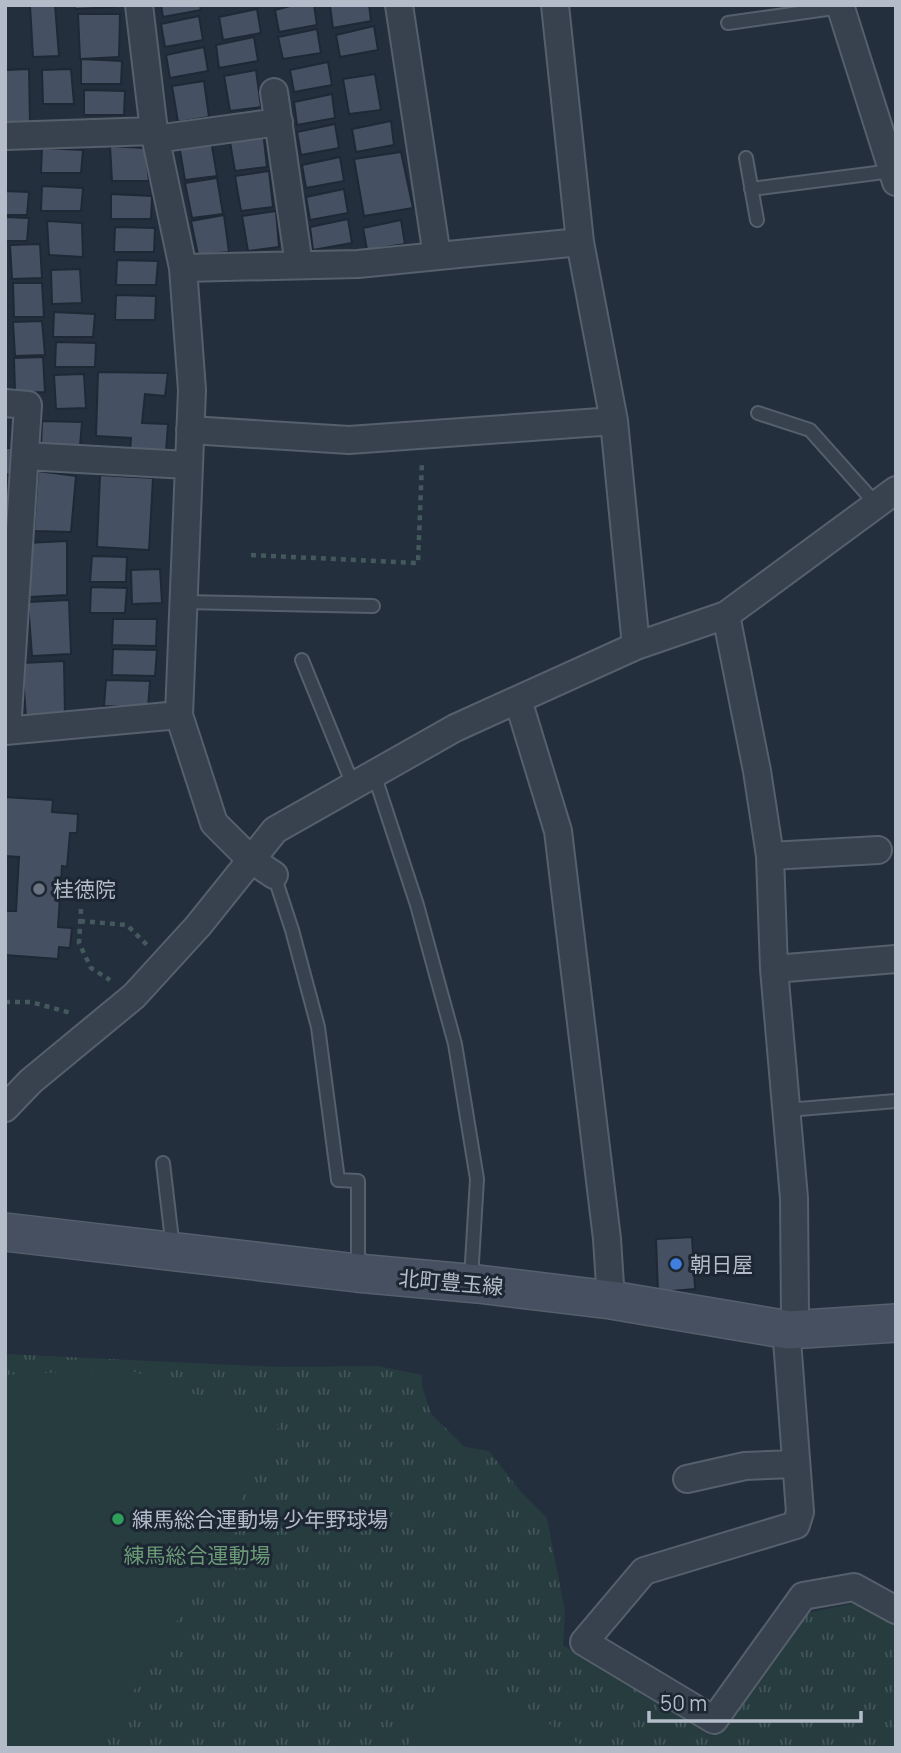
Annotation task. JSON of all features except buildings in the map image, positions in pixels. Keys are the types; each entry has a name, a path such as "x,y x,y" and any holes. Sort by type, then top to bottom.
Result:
{"main road":[{"name":"北町豊玉線","path":"5,1232 611,1300 789,1330 896,1323"}],"street":[{"path":"139,5 155,135 183,268 192,390 179,715 214,822 250,859 274,875"},
{"path":"399,5 437,256"},
{"path":"555,5 580,242 614,421 636,646"},
{"path":"841,6 894,177"},
{"path":"274,92 299,265"},
{"path":"5,136 155,135 279,122"},
{"path":"183,268 358,264 580,242"},
{"path":"5,403 28,405 25,456 12,564 6,731 179,715"},
{"path":"190,430 349,440 614,421"},
{"path":"25,456 187,466"},
{"path":"5,1108 31,1081 134,996 198,926 275,830 455,728 636,646 726,615 887,497"},
{"path":"726,615 757,771 770,856 774,969 794,1211 794,1315 787,1340 794,1464 800,1512 796,1525 644,1571 584,1642 715,1720 803,1595 855,1587 896,1610"},
{"path":"518,700 558,831 607,1239 611,1300"},
{"path":"770,856 878,850"},
{"path":"774,969 896,959"},
{"path":"687,1479 745,1466 794,1464"}],"lane":[{"path":"728,23 841,6"},
{"path":"746,158 757,220"},
{"path":"751,189 894,177"},
{"path":"758,413 810,430 887,497"},
{"path":"184,602 373,606"},
{"path":"302,660 363,780 417,905 455,1044 477,1178 471,1283"},
{"path":"274,875 318,1027 338,1180 358,1181 358,1273"},
{"path":"787,1110 896,1101"},
{"path":"163,1163 173,1251"}],"path":[{"path":"251,555 418,563 423,435"},
{"path":"81,909 79,943 91,968 134,996"},
{"path":"80,921 127,925 164,963"},
{"path":"5,1002 31,1002 102,1022"}],"green space":[{"name":"練馬総合運動場","path":"5,1354 279,1367 378,1366 422,1375 422,1386 431,1414 465,1447 489,1451 522,1493 547,1518 565,1612 563,1645 711,1736 807,1613 860,1602 896,1625 896,1748 5,1748"},
{"name":"練馬総合運動場 少年野球場","path":"127,1369 279,1426 182,1613 98,1748 5,1748 5,1375"},
{"path":"462,1665 585,1748 406,1748"}],"place":[{"name":"桂徳院","path":"39,889"},
{"name":"朝日屋","path":"676,1264"},
{"name":"練馬総合運動場 少年野球場","path":"118,1519"}]}
